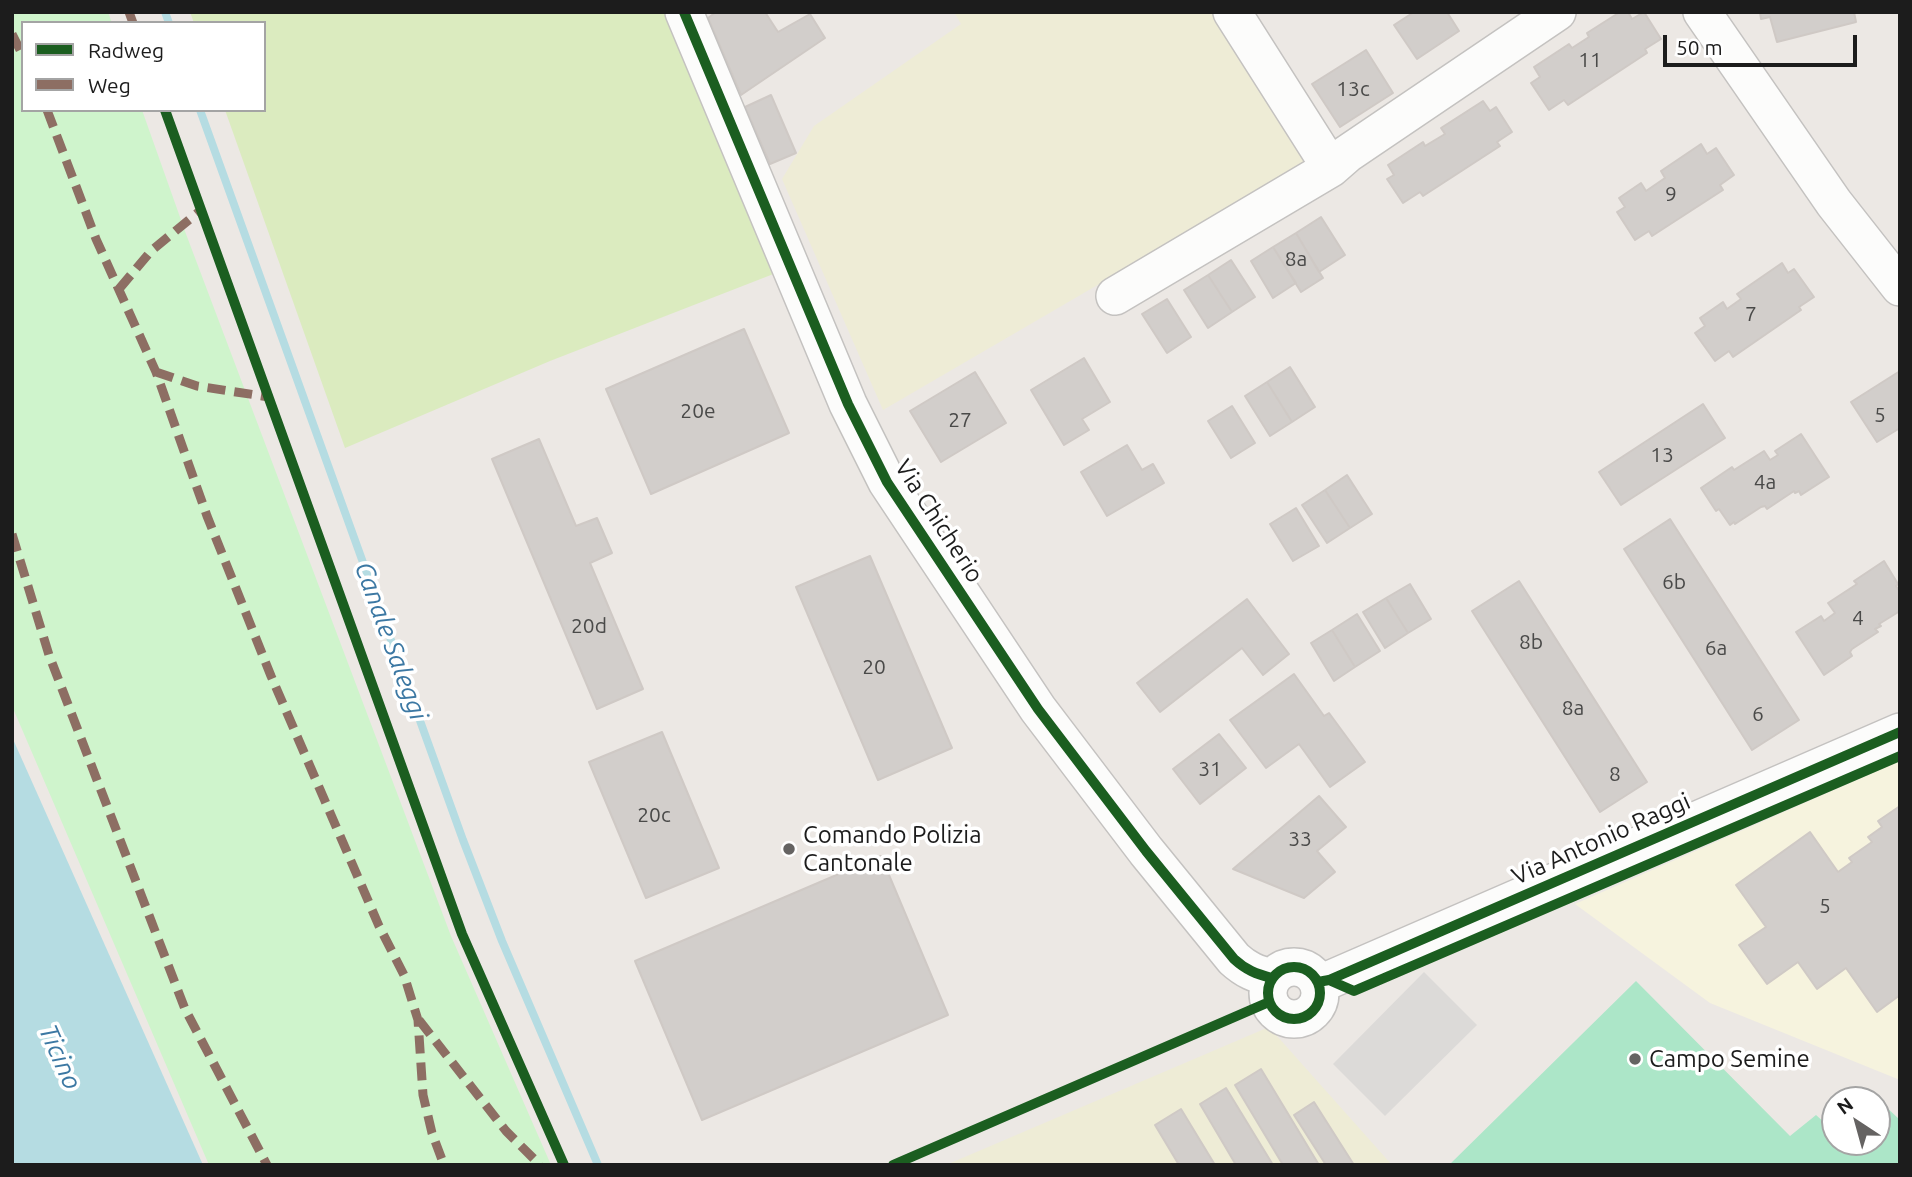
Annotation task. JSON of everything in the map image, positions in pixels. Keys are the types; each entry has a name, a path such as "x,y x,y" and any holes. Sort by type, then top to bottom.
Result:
{"street":[{"name":"Via Chicherio","path":"684,12 848,404 887,482 941,567 1038,709 1146,851 1234,959 1254,974 1272,978 1284,968 1300,967 1307,970 1318,982"},
{"path":"1232,12 1331,168"},
{"path":"1115,296 1331,168 1558,12"},
{"path":"1702,12 1834,204 1900,287"},
{"name":"Via Antonio Raggi","path":"1318,982 1329,980 1900,732"}],"shaded area":[{"path":"954,12 1221,12 1319,156 883,410 782,179 814,126 961,24"},
{"path":"1900,761 1900,1080 1710,1003 1575,904"},
{"path":"1424,972 1477,1025 1385,1116 1333,1064"},
{"path":"1269,1027 1392,1165 946,1165"}],"green space":[{"path":"12,12 108,12 111,21 21,21 21,112 143,112 186,234 451,936 551,1165 209,1165 12,706"},
{"path":"190,12 666,12 776,273 550,361 345,448 226,112 266,112 266,21 193,21"},
{"name":"Campo Semine","path":"1636,981 1790,1136 1816,1115 1821,1119 1821,1156 1891,1156 1891,1112 1900,1120 1900,1165 1449,1165"}],"water":[{"name":"Ticino","path":"12,737 203,1165 12,1165"}],"building":[{"path":"716,12 765,12 778,32 810,14 825,38 741,95 708,18"},
{"path":"1414,12 1447,12 1459,31 1417,59 1394,25"},
{"path":"1620,12 1628,12 1632,19 1644,12 1661,39 1645,49 1647,53 1568,105 1564,100 1549,110 1531,83 1540,77 1534,67 1569,44 1572,48 1589,37 1587,33"},
{"path":"1760,12 1854,12 1856,22 1777,42 1770,17 1761,19"},
{"path":"1366,50 1393,93 1340,127 1312,84"},
{"path":"771,95 796,153 770,164 745,107"},
{"path":"1483,101 1490,111 1496,107 1512,132 1497,142 1500,146 1423,196 1420,192 1403,203 1387,179 1394,175 1388,165 1423,142 1425,146 1445,134 1441,128"},
{"path":"1701,144 1707,154 1716,148 1734,175 1720,185 1723,190 1652,236 1649,231 1635,240 1617,212 1625,207 1619,198 1641,183 1646,191 1665,178 1661,171"},
{"path":"1321,217 1345,255 1319,272 1296,233"},
{"path":"1296,233 1323,278 1301,292 1273,247"},
{"path":"1273,247 1296,283 1273,298 1251,261"},
{"path":"1231,260 1255,297 1232,312 1208,275"},
{"path":"1782,263 1788,273 1794,269 1814,297 1799,307 1801,310 1733,357 1729,351 1715,361 1695,333 1705,326 1700,318 1723,302 1727,309 1741,299 1737,294"},
{"path":"1208,275 1232,312 1208,328 1184,290"},
{"path":"1167,299 1191,337 1167,353 1142,314"},
{"path":"744,329 789,433 651,494 606,389"},
{"path":"1084,358 1110,402 1082,419 1089,430 1064,445 1031,390"},
{"path":"1290,367 1315,407 1292,422 1267,382"},
{"path":"1900,371 1900,428 1877,442 1851,402"},
{"path":"975,372 1006,423 941,462 910,411"},
{"path":"1267,382 1292,422 1270,436 1245,396"},
{"path":"1703,404 1725,438 1621,505 1599,472"},
{"path":"1232,406 1255,443 1231,458 1208,421"},
{"path":"1801,434 1829,477 1801,495 1799,491 1794,491 1767,509 1765,506 1761,507 1730,525 1719,509 1716,511 1701,488 1732,467 1734,470 1764,451 1770,460 1778,455 1775,451"},
{"path":"539,439 576,526 597,518 612,553 590,563 643,689 597,709 492,459"},
{"path":"1127,445 1142,470 1153,464 1164,483 1107,516 1081,472"},
{"path":"1347,475 1372,514 1350,528 1325,490"},
{"path":"1325,490 1350,528 1327,543 1302,505"},
{"path":"1296,508 1319,546 1293,561 1270,524"},
{"path":"1670,519 1799,720 1752,750 1624,549"},
{"path":"870,556 952,748 878,780 796,587"},
{"path":"1884,561 1898,584 1896,586 1900,592 1900,611 1879,624 1881,626 1875,629 1878,632 1852,649 1852,656 1824,675 1796,632 1821,616 1824,621 1835,613 1828,603 1857,584 1854,581"},
{"path":"1519,581 1647,782 1600,812 1472,611"},
{"path":"1410,584 1431,619 1408,633 1386,598"},
{"path":"1386,598 1408,633 1385,648 1363,612"},
{"path":"1247,599 1289,654 1263,675 1242,648 1160,712 1137,683"},
{"path":"1357,614 1380,651 1355,667 1332,630"},
{"path":"1332,630 1355,667 1334,681 1311,643"},
{"path":"1294,674 1324,716 1329,713 1365,762 1330,787 1299,744 1266,768 1230,720"},
{"path":"662,732 719,868 646,898 589,762"},
{"path":"1219,734 1246,768 1200,804 1173,769"},
{"path":"1319,796 1346,827 1317,851 1335,872 1304,898 1233,869"},
{"path":"1900,806 1900,995 1877,1012 1846,968 1817,989 1798,962 1767,984 1739,945 1766,927 1736,885 1810,832 1838,872 1852,862 1849,858 1872,842 1868,837 1882,827 1878,821"},
{"path":"881,856 948,1015 702,1120 635,961"},
{"path":"1261,1069 1319,1165 1283,1165 1235,1085"},
{"path":"1226,1088 1273,1165 1236,1165 1200,1104"},
{"path":"1314,1102 1354,1165 1326,1165 1294,1115"},
{"path":"1181,1109 1215,1165 1179,1165 1155,1125"}],"waterway":[{"name":"Canale Saleggi","path":"165,12 168,21"},
{"name":"Canale Saleggi","path":"201,112 463,840 502,941 598,1165"}],"marked path":[{"path":"129,12 132,21"},
{"path":"12,34 21,52"},
{"path":"48,112 96,239 156,372 207,516 271,676 379,926 404,975 418,1020 423,1095 432,1133 444,1165"},
{"path":"119,289 151,251 201,210"},
{"path":"156,372 197,386 269,397"},
{"path":"12,534 49,655 185,1009 267,1165"},
{"path":"419,1020 506,1131 540,1165"}],"cycle path":[{"path":"684,12 848,404 887,482 1038,709 1146,851 1234,959 1252,971 1272,978"},
{"path":"166,112 462,934 564,1165"},
{"path":"1318,982 1329,980 1900,732"},
{"path":"1329,980 1354,991 1900,756"},
{"path":"1294,967 1304,969 1312,975 1318,983 1320,993 1318,1003 1312,1011 1304,1017 1294,1019 1284,1017 1276,1011 1270,1003 1268,993 1270,983 1276,975 1284,969 1294,967"},
{"path":"893,1165 1269,1002"}],"place":[{"name":"Comando Polizia Cantonale","path":"789,849"},
{"name":"Campo Semine","path":"1635,1059"}]}
